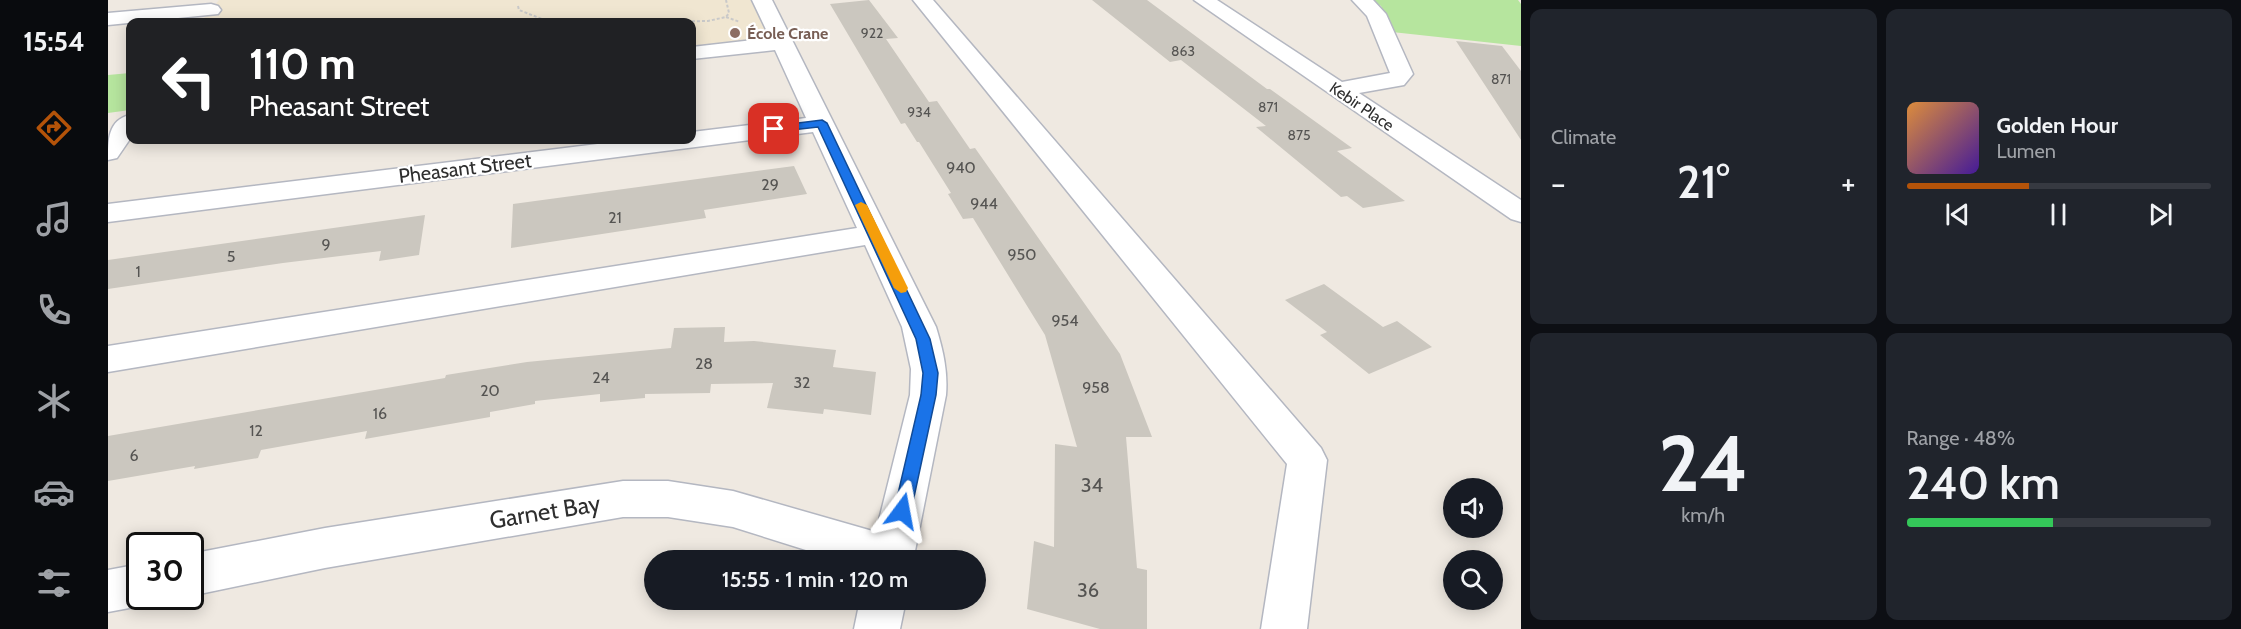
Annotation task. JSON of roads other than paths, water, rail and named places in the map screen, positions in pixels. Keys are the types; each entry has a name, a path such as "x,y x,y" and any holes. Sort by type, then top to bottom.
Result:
{"street":[{"path":"762,0 919,327 927,351 930,373 928,395 893,550"},
{"path":"923,0 1306,460 1284,629"},
{"name":"Kebir Place","path":"1204,0 1521,213"},
{"path":"1338,90 1396,80 1402,74 1376,14 1362,0"},
{"path":"108,19 211,11"},
{"path":"696,53 783,43"},
{"name":"Pheasant Street","path":"696,139 822,123"},
{"path":"108,152 126,127"},
{"name":"Pheasant Street","path":"108,213 655,144"},
{"path":"108,359 875,234"},
{"name":"Garnet Bay","path":"204,572 326,548 623,499 668,499 733,509 863,550"},
{"path":"108,591 126,588"},
{"path":"877,629 881,610"}],"place":[{"name":"École Crane","path":"735,33"}]}
